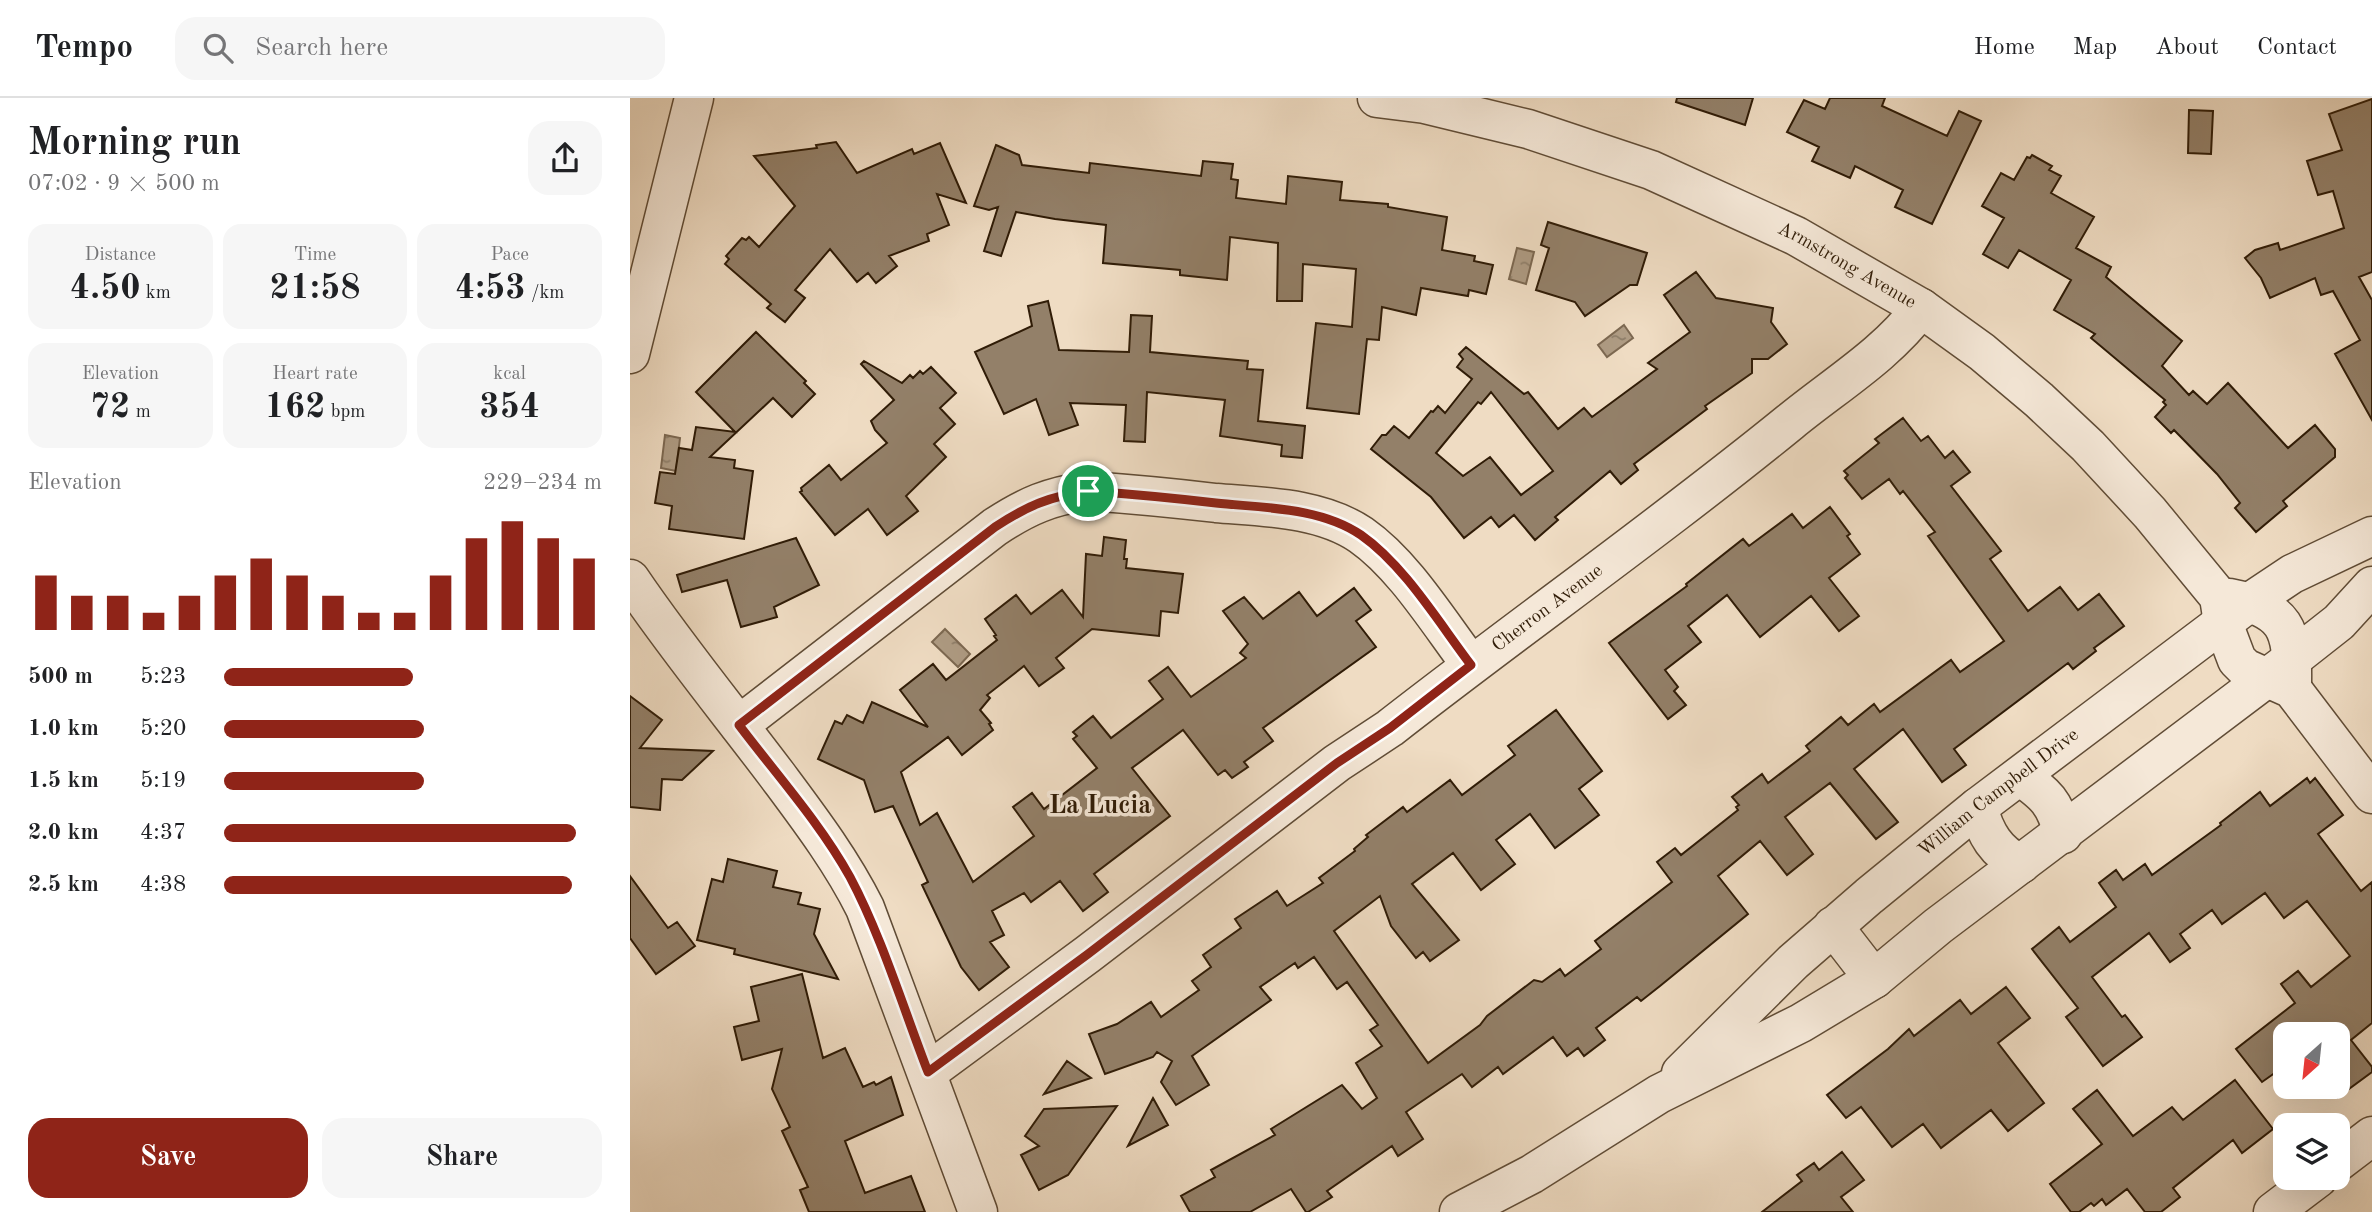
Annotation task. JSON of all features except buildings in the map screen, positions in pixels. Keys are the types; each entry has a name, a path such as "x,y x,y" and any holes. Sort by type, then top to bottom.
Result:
{"street":[{"path":"630,354 694,98"},
{"name":"Armstrong Avenue","path":"1377,98 1425,101 1528,129 1651,170 1796,236 1921,308 1982,352 2088,446 2231,607"},
{"name":"Cherron Avenue","path":"928,1072 1088,954 1337,763 1390,728 1710,487 1879,354 1905,329 1921,308"},
{"path":"739,725 995,527 1027,507 1058,495 1088,491 1297,512 1333,521 1360,534 1381,552 1412,586 1471,665"},
{"name":"William Campbell Drive","path":"1659,1094 1833,926 1978,807 2231,607 2372,536"},
{"path":"630,579 668,635 822,835 849,875 865,908 928,1072 978,1212"},
{"name":"William Campbell Drive","path":"1459,1212 1532,1174 1659,1094 1801,1023 1874,979 1938,926 2021,864 2284,676 2372,586"},
{"path":"2284,676 2290,640 2283,623 2266,610 2231,607 2237,660 2245,668 2284,676 2372,794"},
{"path":"2020,776 2044,793 2052,803 2063,834"},
{"path":"1978,807 1991,841 2011,860 2021,864"},
{"path":"1833,926 1874,979"},
{"path":"2350,1153 2372,1136"},
{"path":"2273,1212 2302,1190"}],"water":[{"path":"1517,248 1534,252 1526,284 1509,279"},
{"path":"1624,325 1633,338 1607,357 1598,345"},
{"path":"665,435 680,438 676,471 661,468"},
{"path":"945,629 970,654 958,667 932,642"}],"district":[{"name":"La Lucia","path":"1100,806"}],"route":[{"path":"1088,491 1297,512 1333,521 1360,534 1381,552 1412,586 1471,665 928,1072 865,908 849,875 739,725 995,527 1027,507 1058,495 1088,491"}]}
